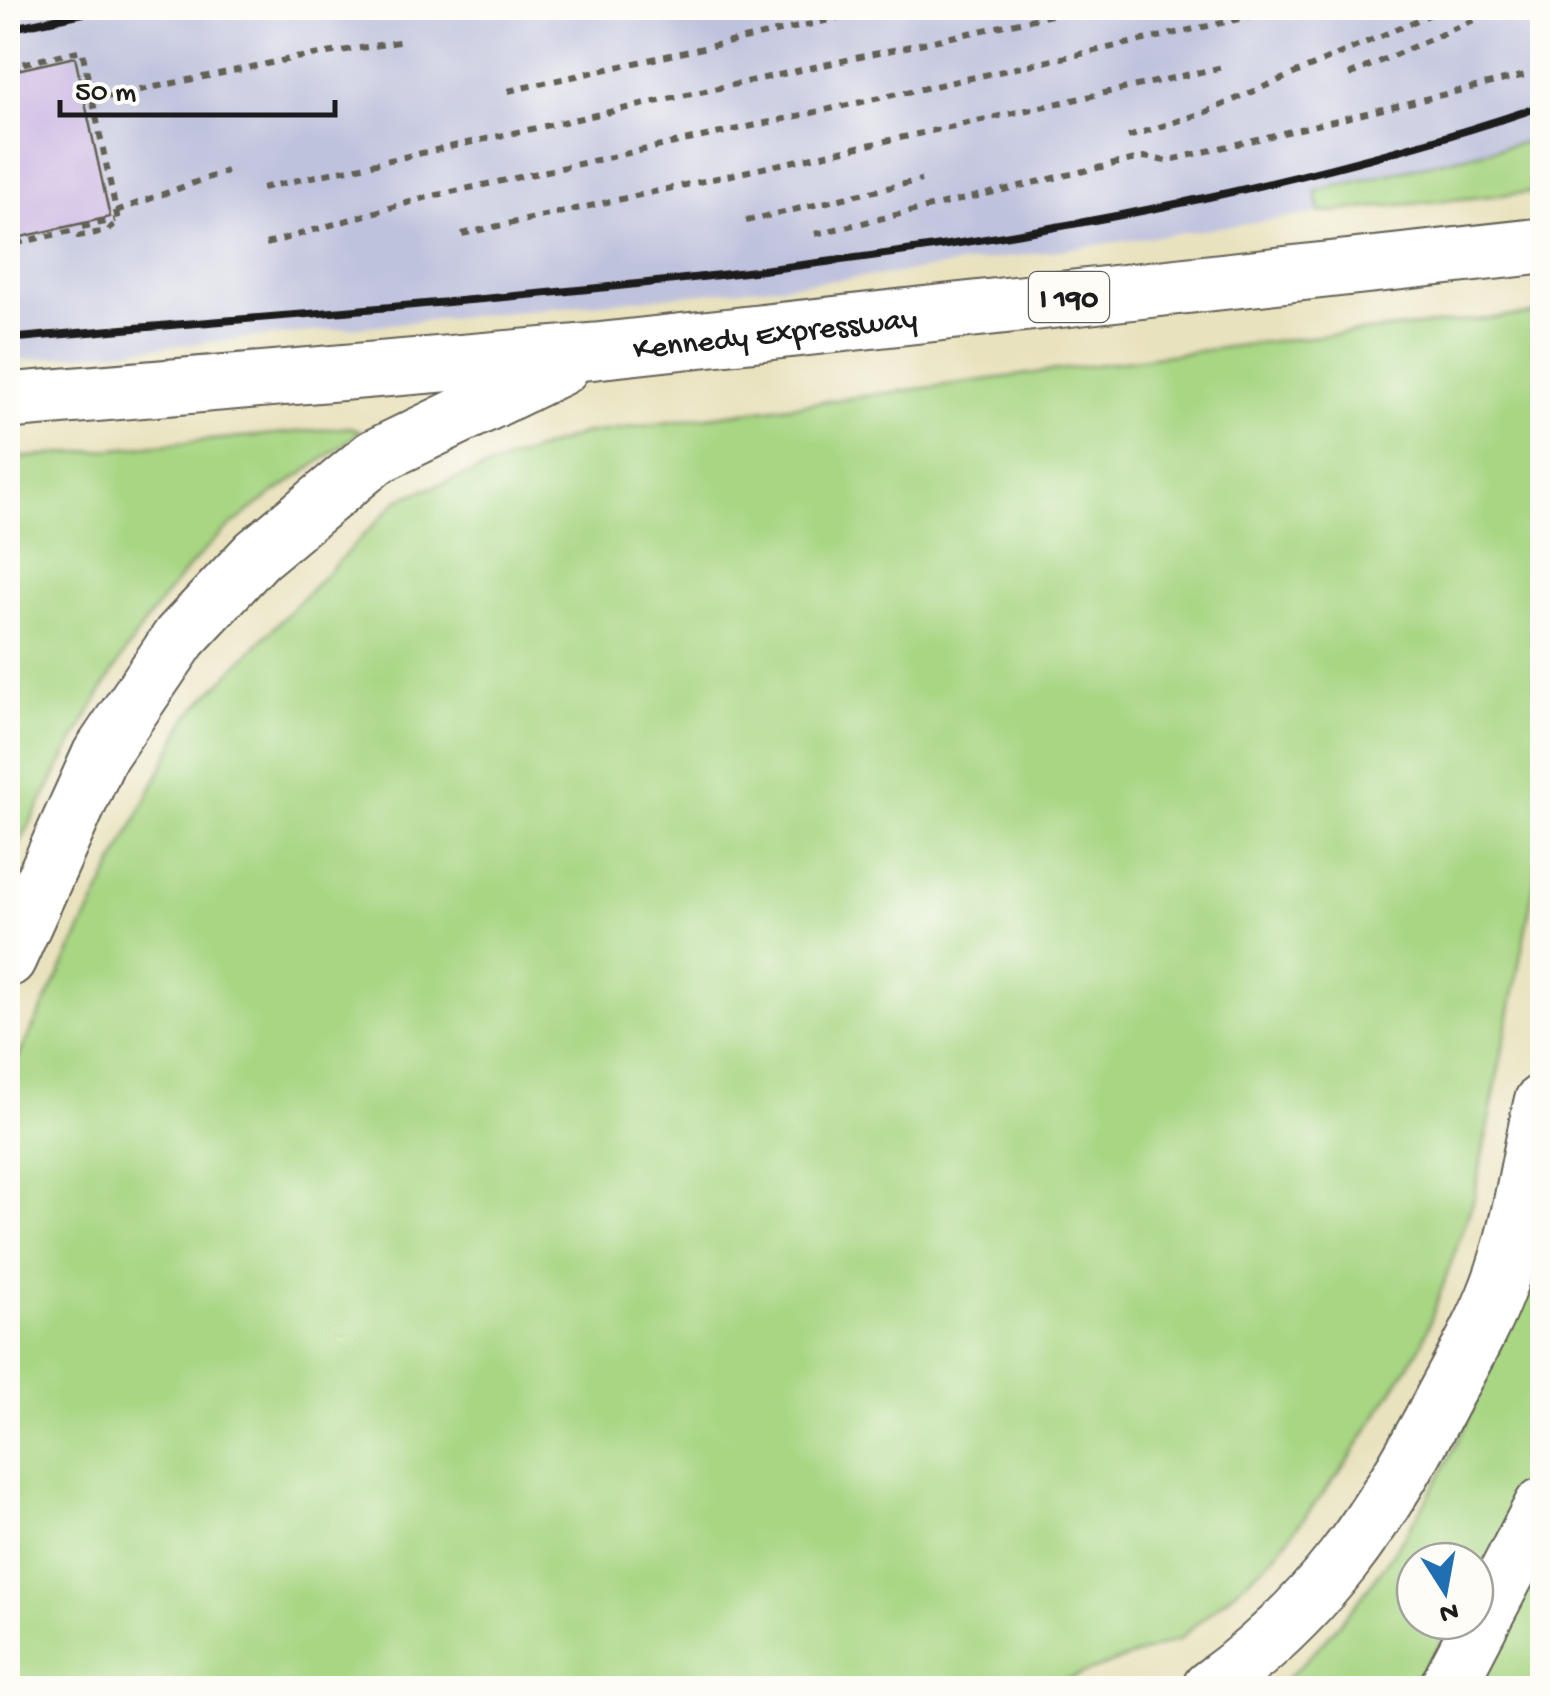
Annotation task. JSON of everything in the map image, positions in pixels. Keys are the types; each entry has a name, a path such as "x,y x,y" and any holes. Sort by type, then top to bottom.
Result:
{"highway":[{"name":"Kennedy Expressway","path":"8,400 596,351 1542,246"},
{"path":"8,959 100,755 180,638 257,555 375,457 596,351"},
{"path":"1210,1688 1280,1632 1345,1562 1398,1484 1500,1284 1542,1102"},
{"path":"1447,1688 1542,1506"}],"path":[{"path":"508,91 884,8"},
{"path":"262,188 1084,8"},
{"path":"266,244 424,198 1290,8"},
{"path":"1128,137 1206,112 1445,8"},
{"path":"1349,75 1501,8"},
{"path":"92,100 295,58 399,42"},
{"path":"8,67 82,50 117,215 108,231 78,236 71,231 8,245"},
{"path":"462,234 1223,67"},
{"path":"815,234 1144,158 1166,160 1542,71"},
{"path":"82,227 227,171"},
{"path":"746,221 921,180"}],"shaded area":[{"path":"1542,8 1542,122 1527,127 1530,140 1317,191 1320,213 885,275 8,362 8,11"}],"green space":[{"path":"1542,122 1542,191 1320,213 1316,191 1529,141 1526,127"},
{"path":"1542,313 1542,818 1535,881 1474,1199 1422,1344 1348,1461 1274,1557 1178,1640 1043,1688 8,1688 8,1078 187,717 399,499 582,434 1273,341"},
{"path":"350,427 361,431 239,519 172,587 95,703 8,865 8,459"},
{"path":"1542,1210 1542,1446 1495,1553 1495,1541 1401,1541 1444,1468 1473,1407 1522,1277"},
{"path":"1395,1550 1395,1641 1443,1641 1411,1688 1277,1688 1327,1638"},
{"path":"1542,1563 1542,1688 1468,1688"}],"building":[{"path":"75,57 110,217 8,240 8,72"}],"railway":[{"path":"8,29 107,8"},
{"path":"8,339 588,289 783,268 977,240 1169,206 1358,162 1542,106"}]}
